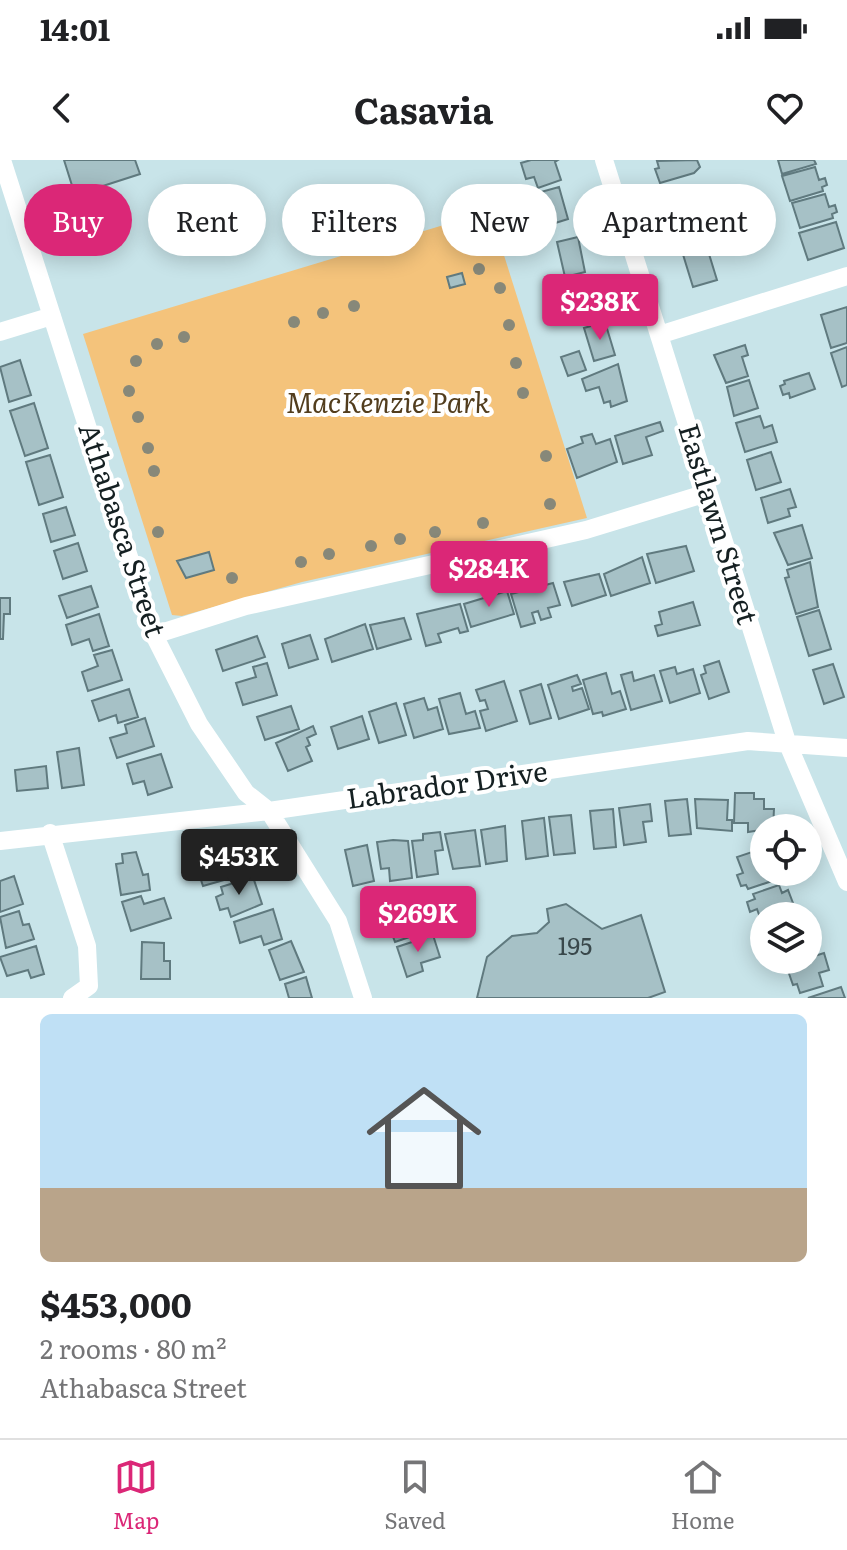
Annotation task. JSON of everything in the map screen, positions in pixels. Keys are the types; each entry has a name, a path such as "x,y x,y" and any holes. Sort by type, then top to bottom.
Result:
{"street":[{"name":"Athabasca Street","path":"2,160 154,635 199,724 246,793 269,811 338,921 363,998"},
{"name":"Eastlawn Street","path":"604,160 787,742 847,882"},
{"path":"659,335 847,276"},
{"path":"0,332 52,316"},
{"path":"154,635 259,603 586,530 707,493"},
{"name":"Labrador Drive","path":"0,841 50,833 269,811 748,741 847,748"},
{"path":"50,833 87,946 89,986 72,998"}],"green space":[{"name":"MacKenzie Park","path":"441,226 441,256 504,256 587,518 302,582 182,616 172,615 83,334 341,256 425,256 425,231"}],"building":[{"path":"64,160 135,160 140,174 109,184 72,184"},
{"path":"558,160 555,162 561,180 537,184 534,177 526,179 521,163"},
{"path":"697,160 700,167 694,173 660,183 655,169 659,168 657,161"},
{"path":"778,160 814,160 816,164 782,174"},
{"path":"815,167 819,180 825,178 827,185 822,187 823,191 790,201 782,176"},
{"path":"557,188 568,219 557,222"},
{"path":"825,194 829,207 835,205 837,212 832,214 833,218 800,228 792,203"},
{"path":"836,222 844,248 808,260 799,233"},
{"path":"573,238 573,256 582,256 585,272 565,277 557,242"},
{"path":"683,256 710,256 717,280 693,287"},
{"path":"462,273 465,284 450,288 447,277"},
{"path":"589,280 604,317 584,324 579,307 567,310 560,289"},
{"path":"847,307 847,343 831,348 821,315"},
{"path":"605,322 615,355 594,361 584,328"},
{"path":"745,345 748,355 742,357 748,376 726,383 714,355"},
{"path":"847,347 847,385 842,387 831,353"},
{"path":"579,351 586,370 568,376 561,357"},
{"path":"20,360 31,395 9,402 0,367"},
{"path":"618,364 627,401 611,407 610,401 604,403 599,387 586,391 582,379"},
{"path":"809,373 815,389 790,398 789,393 783,395 780,386 785,384 784,381"},
{"path":"749,380 758,408 734,416 727,387"},
{"path":"34,403 48,448 25,456 10,411"},
{"path":"760,416 764,428 772,425 777,442 745,452 736,423"},
{"path":"660,422 663,431 646,437 652,455 623,464 615,436"},
{"path":"592,434 596,444 610,439 617,462 577,478 567,449 583,443 581,437"},
{"path":"771,452 781,482 756,490 747,460"},
{"path":"50,455 63,497 39,505 26,462"},
{"path":"790,489 796,507 788,509 790,516 768,523 761,498"},
{"path":"66,507 75,535 51,542 43,514"},
{"path":"802,525 812,558 788,565 774,533"},
{"path":"78,543 87,571 63,579 54,551"},
{"path":"686,546 694,571 656,583 647,554"},
{"path":"209,552 214,570 186,578 177,561"},
{"path":"642,557 650,583 611,596 604,574"},
{"path":"810,562 818,607 796,614 785,578 789,577 787,570"},
{"path":"599,574 606,595 572,606 564,582"},
{"path":"553,583 560,605 548,608 551,617 541,620 538,611 532,613 535,623 521,627 511,594"},
{"path":"91,586 98,607 67,618 59,596"},
{"path":"507,591 514,614 471,627 464,604"},
{"path":"0,598 10,598 10,614 4,614 3,639 0,639"},
{"path":"693,602 700,625 658,636 655,626 662,624 659,612"},
{"path":"460,604 468,631 460,633 458,628 438,634 441,642 426,646 417,614"},
{"path":"819,610 831,649 809,656 797,617"},
{"path":"99,614 109,646 93,651 89,639 72,645 66,625"},
{"path":"404,618 411,639 377,649 370,625"},
{"path":"365,624 373,649 332,662 325,639"},
{"path":"310,635 318,659 289,668 282,644"},
{"path":"257,636 265,657 223,671 216,650"},
{"path":"112,650 122,680 88,691 82,672 98,666 94,655"},
{"path":"719,661 729,692 709,699 701,675 706,673 704,666"},
{"path":"267,663 277,695 243,705 236,683 256,677 253,667"},
{"path":"833,664 844,697 824,704 813,670"},
{"path":"675,667 677,674 693,669 700,693 670,703 660,671"},
{"path":"632,672 634,681 654,675 662,701 631,710 621,675"},
{"path":"606,673 612,694 620,691 626,709 603,716 602,712 593,714 583,680"},
{"path":"577,675 581,684 572,687 573,691 582,688 589,709 559,719 548,685"},
{"path":"504,681 517,721 486,731 480,711 488,709 485,700 480,701 476,690"},
{"path":"541,684 551,718 530,724 520,691"},
{"path":"129,689 138,717 118,723 116,715 99,721 92,701"},
{"path":"460,693 466,714 475,711 480,728 449,734 439,699"},
{"path":"424,698 428,710 437,707 443,729 414,738 404,704"},
{"path":"396,703 406,735 379,743 369,712"},
{"path":"291,706 299,729 265,740 257,717"},
{"path":"362,716 369,739 338,749 331,727"},
{"path":"145,718 154,746 117,758 110,738 127,733 125,725"},
{"path":"313,726 316,734 307,738 310,745 306,747 312,761 288,771 276,743"},
{"path":"79,748 84,785 62,788 57,752"},
{"path":"161,754 172,787 148,795 144,781 133,784 127,764"},
{"path":"46,766 48,788 17,791 15,770"},
{"path":"735,793 754,793 754,799 764,799 764,809 774,809 774,814 750,814 750,832 748,823 734,823"},
{"path":"687,799 691,834 669,836 665,801"},
{"path":"695,799 728,800 727,820 732,820 732,831 697,828"},
{"path":"650,804 652,821 643,822 646,842 624,845 619,808"},
{"path":"613,809 616,847 594,849 590,811"},
{"path":"571,815 575,853 554,855 549,817"},
{"path":"544,818 548,856 526,859 522,821"},
{"path":"505,826 507,861 486,864 481,830"},
{"path":"475,830 480,866 453,869 445,834"},
{"path":"440,832 443,850 435,851 438,874 417,877 412,841 423,840 423,834"},
{"path":"408,841 412,878 390,881 389,868 381,869 377,842"},
{"path":"367,845 374,881 353,886 345,850"},
{"path":"229,846 238,876 203,886 196,865 209,861 207,852"},
{"path":"136,852 143,875 148,874 150,890 121,895 116,864 123,863 122,854"},
{"path":"750,853 750,886 757,886 748,889 746,885 741,886 737,875 743,873 737,857"},
{"path":"14,876 23,904 0,912 0,881"},
{"path":"253,877 262,904 231,917 228,908 220,910 216,897 223,894 221,887"},
{"path":"779,886 782,893 788,890 793,902 750,902 750,912 747,902 755,899 753,894"},
{"path":"141,896 144,904 164,898 171,918 131,931 122,902"},
{"path":"566,904 602,929 641,915 665,992 648,998 477,998 487,957 512,936 537,933 549,922 547,909"},
{"path":"423,908 430,930 395,942 387,920"},
{"path":"273,909 282,939 264,945 261,936 240,943 234,922"},
{"path":"19,911 23,925 29,924 34,939 6,948 0,917"},
{"path":"433,935 440,957 421,963 423,971 407,977 397,947"},
{"path":"291,941 304,972 280,980 269,950"},
{"path":"142,942 164,943 164,961 170,961 170,979 141,979"},
{"path":"36,946 44,974 31,978 28,970 7,976 0,957"},
{"path":"822,954 829,970 822,972"},
{"path":"789,974 819,974 823,986 800,993 797,984 793,985"},
{"path":"306,977 312,998 289,998 285,984"},
{"path":"841,987 845,998 808,998"}]}
